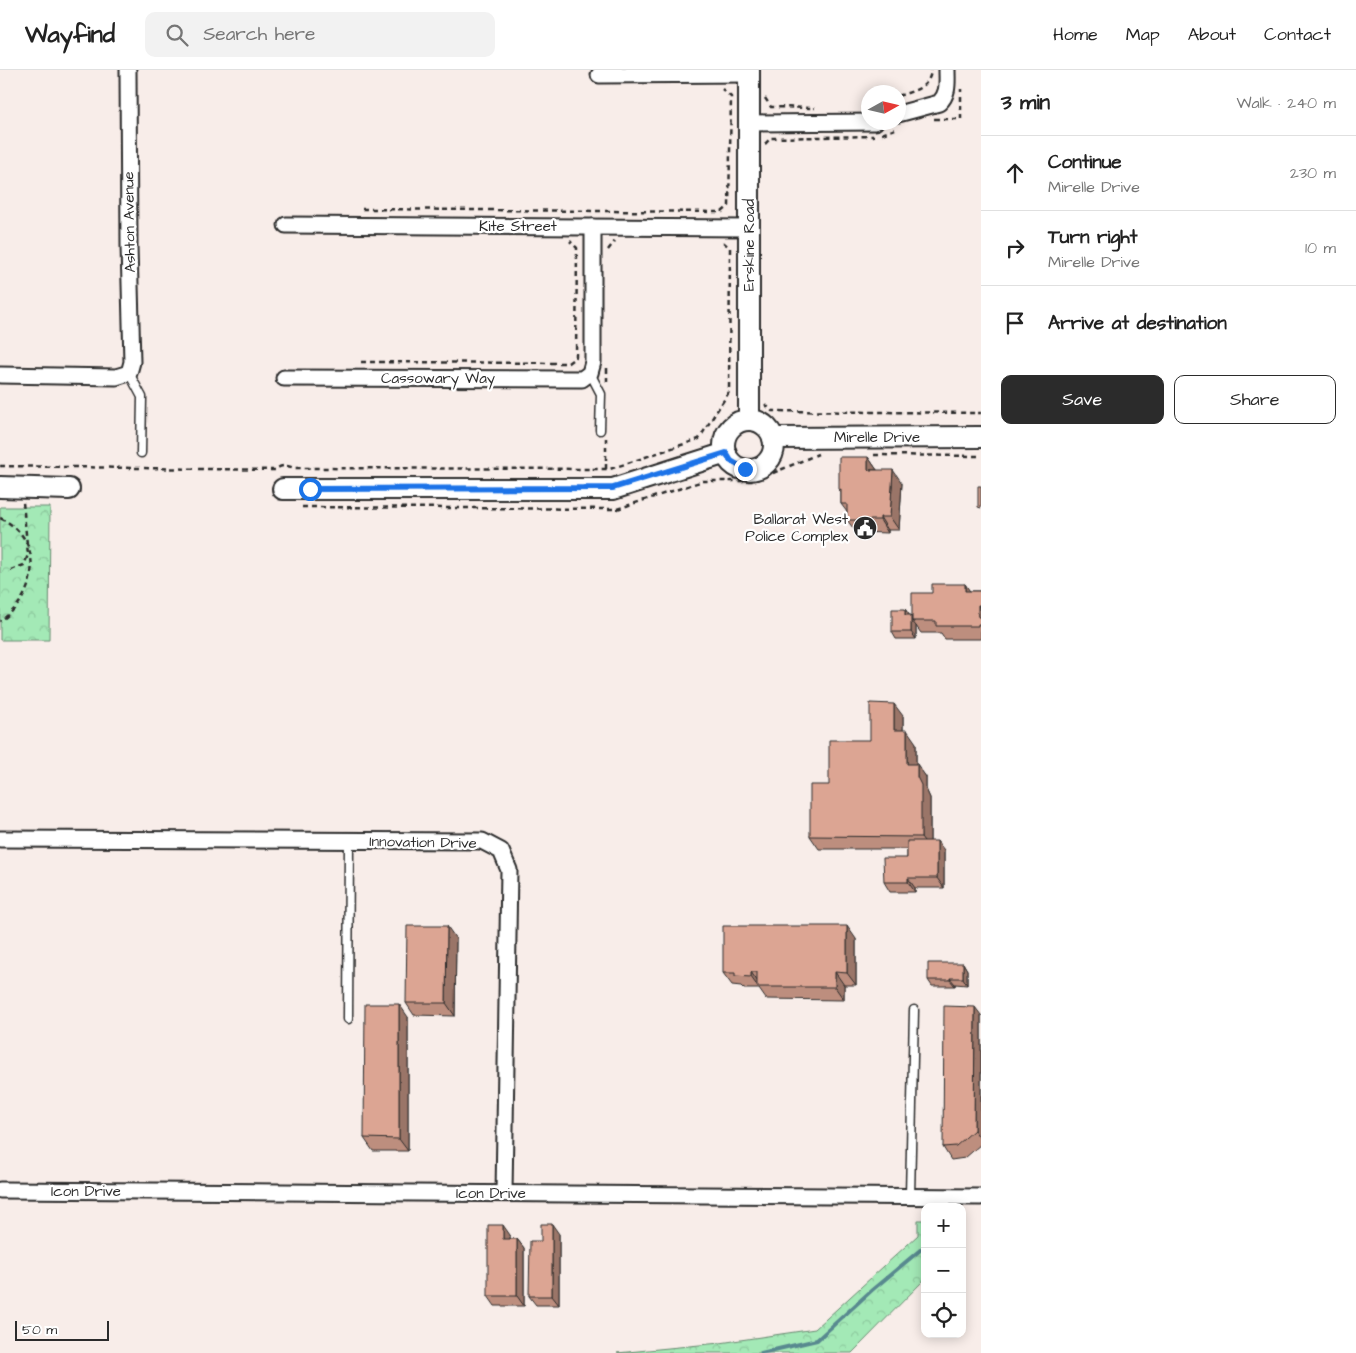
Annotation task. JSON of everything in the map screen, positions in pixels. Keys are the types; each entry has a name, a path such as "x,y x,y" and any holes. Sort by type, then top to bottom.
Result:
{"street":[{"name":"Ashton Avenue","path":"128,70 132,362 129,373"},
{"path":"906,118 939,103 944,98 947,92 947,70"},
{"path":"599,75 750,72"},
{"name":"Erskine Road","path":"749,420 750,72"},
{"path":"750,123 861,122"},
{"name":"Kite Street","path":"286,225 749,228"},
{"path":"590,373 593,362 594,227"},
{"path":"0,375 116,377 129,373"},
{"name":"Cassowary Way","path":"284,378 578,380 590,373"},
{"path":"749,420 764,425 773,438 772,454 761,466 753,469 737,466 726,453 725,438 729,431 741,421 749,420"},
{"name":"Mirelle Drive","path":"773,438 981,437"},
{"path":"283,489 613,488 726,453"},
{"path":"0,487 69,489"},
{"name":"Innovation Drive","path":"0,839 482,841 501,851 508,870 504,1193"},
{"name":"Icon Drive","path":"0,1190 981,1197"}],"lane":[{"path":"129,373 142,397 141,453"},
{"path":"590,373 601,394 603,430"},
{"path":"348,1019 349,841"},
{"path":"910,1196 914,1010"}],"path":[{"path":"906,93 924,87 930,78 931,70"},
{"path":"933,119 961,119 961,80"},
{"path":"362,209 722,212 729,206 731,97 724,89 720,89"},
{"path":"766,90 765,99 771,107 821,108"},
{"path":"764,146 771,138 873,137 885,130"},
{"path":"361,362 568,363 576,357 577,248 571,241 567,241"},
{"path":"608,251 608,248 615,241 624,241"},
{"path":"0,466 274,470 279,467 289,466 294,468 606,469 699,439 729,392 730,248 721,242"},
{"path":"606,384 607,365"},
{"path":"764,402 772,411 981,413"},
{"path":"603,430 606,469"},
{"path":"11,570 24,565 28,555 24,500"},
{"path":"0,518 17,530 28,545 33,560 31,577 17,606 0,621"}],"green space":[{"path":"0,507 50,507 49,640 0,640"},
{"path":"918,1220 921,1220 921,1283 852,1353 617,1353 720,1343 815,1329 918,1235"}],"building":[{"path":"839,457 868,457 868,470 893,470 890,517 880,517 880,520 847,520 847,504 841,504 841,489 839,490"},
{"path":"978,486 981,486 981,508 978,507"},
{"path":"932,584 965,584 965,591 981,591 981,605 978,605 978,617 981,617 981,624 978,624 978,626 936,626 936,621 912,621 912,593 932,593"},
{"path":"892,609 905,609 905,615 911,615 911,632 892,632"},
{"path":"870,703 894,704 894,730 907,730 907,764 917,764 917,777 921,785 921,837 810,836 810,785 829,785 829,740 870,740"},
{"path":"907,841 937,841 937,878 908,878 908,882 884,882 883,858 907,858"},
{"path":"407,926 447,926 446,1003 406,1003"},
{"path":"723,926 847,926 847,973 835,972 835,987 757,987 757,972 751,972 751,977 735,976 735,973 723,973"},
{"path":"928,963 963,963 963,978 928,980"},
{"path":"365,1004 399,1004 399,1139 364,1138"},
{"path":"944,1006 975,1007 974,1130 956,1146 943,1147"},
{"path":"541,1224 552,1224 552,1296 529,1296 530,1241 541,1241"},
{"path":"488,1225 503,1225 503,1239 517,1239 517,1296 488,1296"}],"waterway":[{"path":"761,1353 817,1340 872,1290 923,1248"}],"place":[{"name":"Ballarat West Police Complex","path":"865,528"}],"route":[{"path":"310,489 604,489 620,487 726,453 731,461 745,469"}]}
